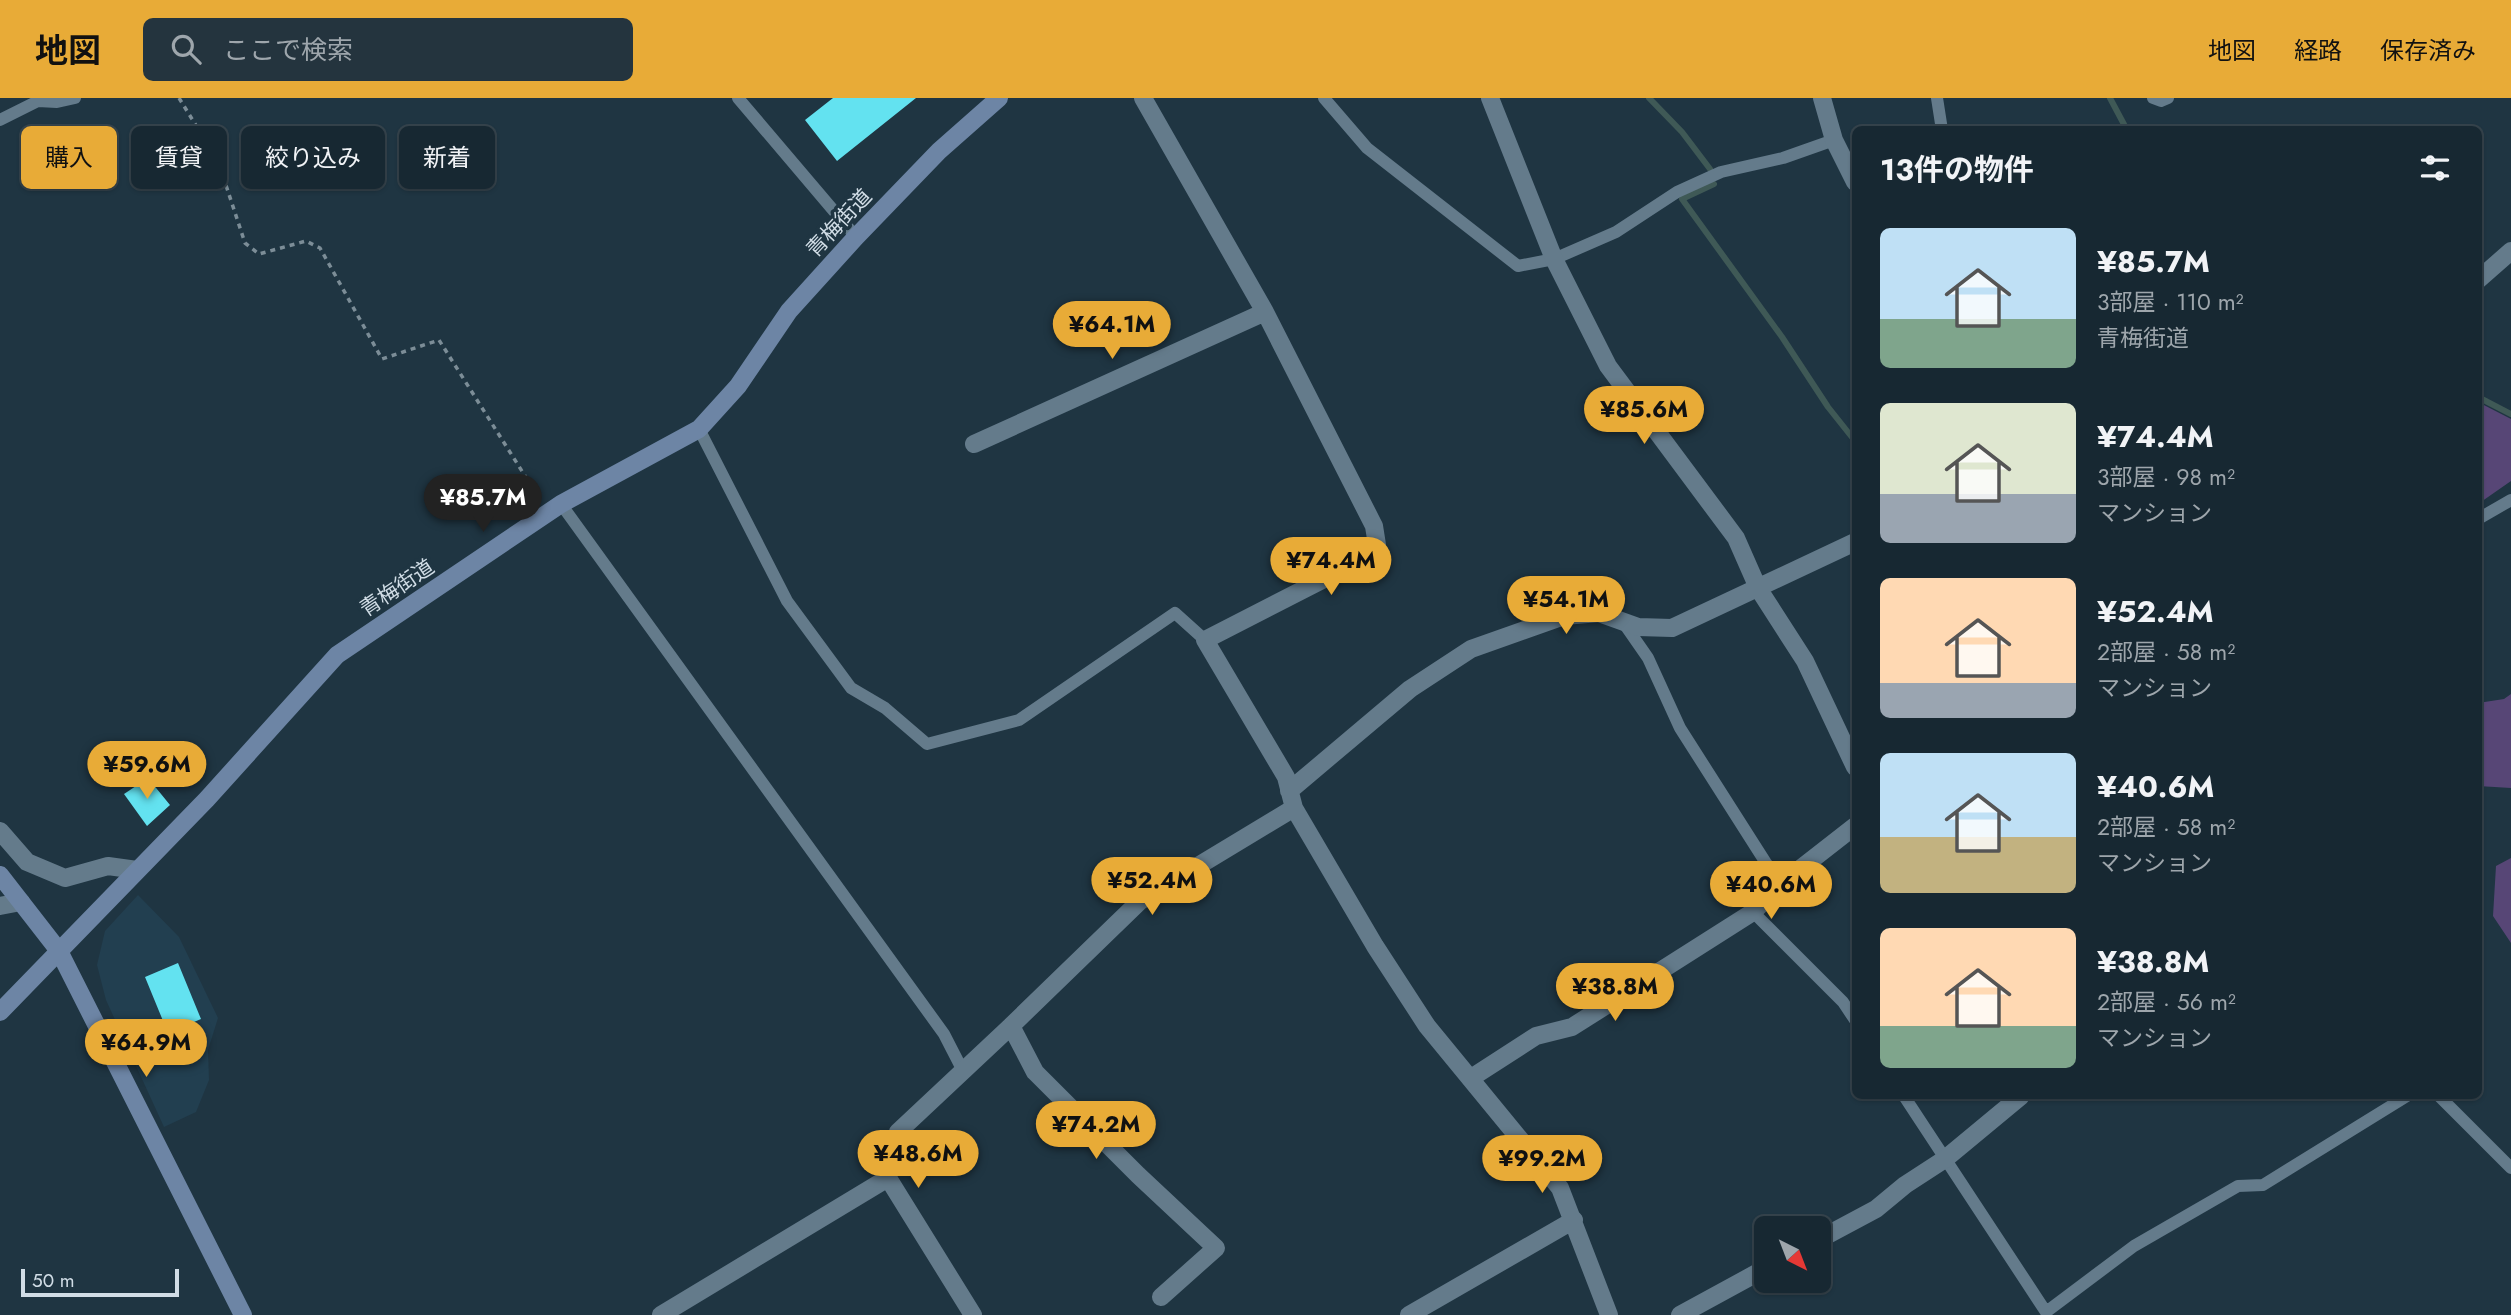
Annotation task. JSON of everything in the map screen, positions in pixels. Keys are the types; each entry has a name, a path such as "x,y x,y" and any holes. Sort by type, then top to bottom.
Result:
{"main road":[{"name":"青梅街道","path":"0,1012 207,799 337,655 554,508 699,429 738,386 789,311 856,237 939,151 999,98"},
{"path":"0,875 59,951 243,1315"}],"street":[{"path":"1143,98 1265,312 1374,526 1377,545 1369,556 1205,640 1286,777 1294,808 1375,946 1427,1026 1560,1188 1609,1315"},
{"path":"1490,98 1554,259 1608,366 1736,538 1758,588 1805,661 1852,761"},
{"path":"1822,98 1834,140 1852,176"},
{"path":"2482,276 2511,251"},
{"path":"974,444 1265,312"},
{"path":"1289,790 1410,689 1471,649 1564,616 1599,613 1638,627 1672,628 1852,543"},
{"path":"973,1315 888,1178 898,1132 1140,901 1294,808"},
{"path":"1471,1077 1536,1036 1572,1027 1753,912 1782,883 1852,828"},
{"path":"0,831 27,862 65,878 107,866 137,870"},
{"path":"0,906 21,902"},
{"path":"1011,1026 1035,1072 1216,1248 1161,1297"},
{"path":"1831,1233 1877,1209 2017,1099"},
{"path":"661,1315 888,1178"},
{"path":"1414,1313 1574,1220"},
{"path":"1680,1315 1754,1275"}],"lane":[{"path":"0,120 38,101 57,102 75,98"},
{"path":"738,98 856,237"},
{"path":"1324,98 1367,148 1518,266 1554,259 1616,232 1678,192 1721,172 1783,158 1834,140"},
{"path":"1937,98 1941,126"},
{"path":"2153,98 2161,101 2168,98"},
{"path":"699,429 787,601 850,688 885,708 927,744 1019,720 1175,613 1205,640"},
{"path":"2482,517 2511,499"},
{"path":"554,508 944,1034 963,1071"},
{"path":"1623,622 1648,658 1680,728 1766,863 1782,883"},
{"path":"1753,912 1843,1002 1852,1016"},
{"path":"1906,1099 2046,1312 2134,1246 2238,1186 2263,1185 2402,1099"},
{"path":"2442,1099 2511,1168"}],"path":[{"path":"179,98 218,161 245,243 259,254 306,240 320,248 382,359 439,340 554,508"}],"shaded area":[{"path":"2482,404 2511,419 2511,481 2482,501"},
{"path":"2511,694 2511,788 2482,786 2482,702 2504,699"},
{"path":"2511,858 2511,943 2493,916 2496,866"},
{"path":"138,895 179,937 218,1018 208,1050 209,1080 196,1112 164,1127 106,1000 97,965 105,931"}],"building":[{"path":"833,98 916,98 837,161 805,120"},
{"path":"148,778 170,805 147,826 124,794"},
{"path":"178,963 201,1019 168,1033 145,977"}],"waterway":[{"path":"1649,98 1682,132 1710,169"},
{"path":"2110,98 2125,126"},
{"path":"1714,184 1682,199 1852,437"},
{"path":"2482,399 2511,414"}]}
